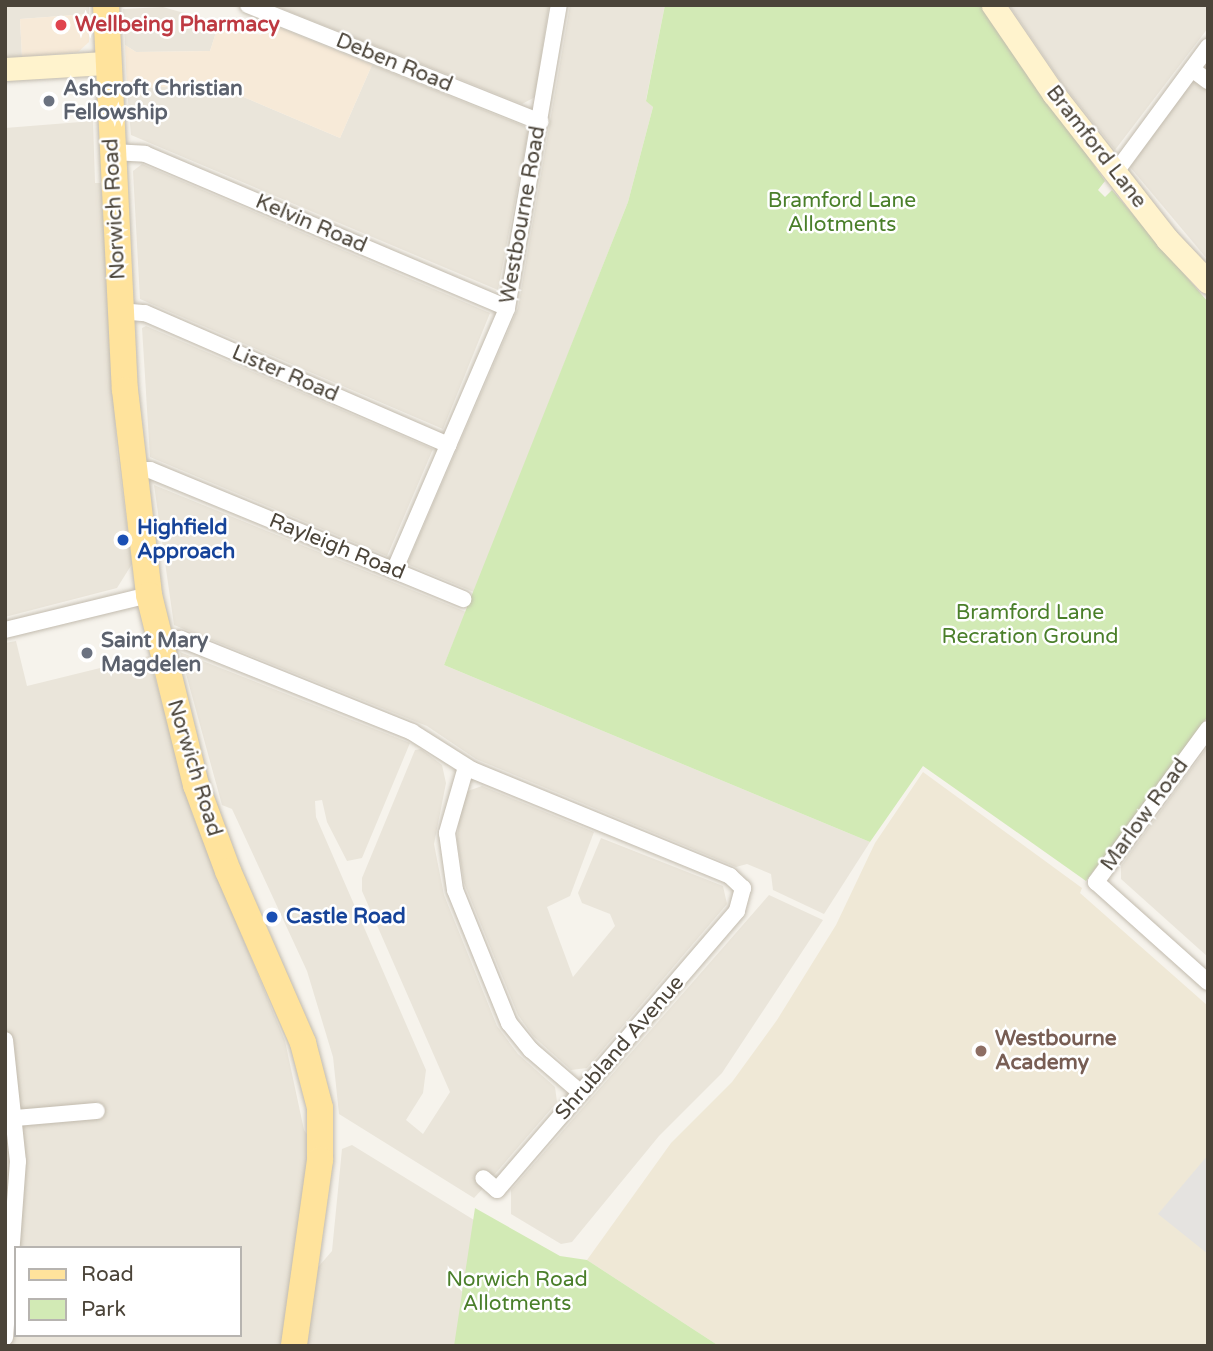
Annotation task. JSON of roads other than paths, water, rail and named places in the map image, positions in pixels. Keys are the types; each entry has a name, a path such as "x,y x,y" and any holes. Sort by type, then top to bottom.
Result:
{"main road":[{"name":"Norwich Road","path":"106,5 106,62 120,310 132,470 149,595 184,743 213,836 303,1043 316,1088 320,1160 294,1346"}],"street":[{"name":"Deben Road","path":"248,5 540,121"},
{"name":"Westbourne Road","path":"394,571 507,308 559,5"},
{"name":"Bramford Lane","path":"993,5 1053,93 1115,173 1208,282"},
{"path":"1115,173 1208,47"},
{"path":"5,69 106,62"},
{"path":"1192,69 1208,81"},
{"name":"Kelvin Road","path":"112,152 145,154 507,308"},
{"name":"Lister Road","path":"120,310 145,313 448,445"},
{"name":"Rayleigh Road","path":"132,470 150,470 463,599"},
{"path":"5,630 149,595"},
{"path":"159,641 181,639 412,732 466,767 447,834 455,890 509,1023 531,1050 581,1093"},
{"name":"Marlow Road","path":"1208,729 1096,881 1208,982"},
{"name":"Shrubland Avenue","path":"466,767 730,876 743,888 737,911 497,1190 484,1178"},
{"path":"5,1040 15,1118 17,1194 5,1338"},
{"path":"15,1118 97,1111"}],"place":[{"name":"Wellbeing Pharmacy","path":"61,25"},
{"name":"Ashcroft Christian Fellowship","path":"49,101"},
{"name":"Highfield Approach","path":"123,540"},
{"name":"Saint Mary Magdelen","path":"87,653"},
{"name":"Castle Road","path":"272,917"},
{"name":"Westbourne Academy","path":"981,1051"}],"park label":[{"name":"Bramford Lane Allotments","path":"842,213"},
{"name":"Bramford Lane Recration Ground","path":"1030,625"},
{"name":"Norwich Road Allotments","path":"517,1292"}]}
